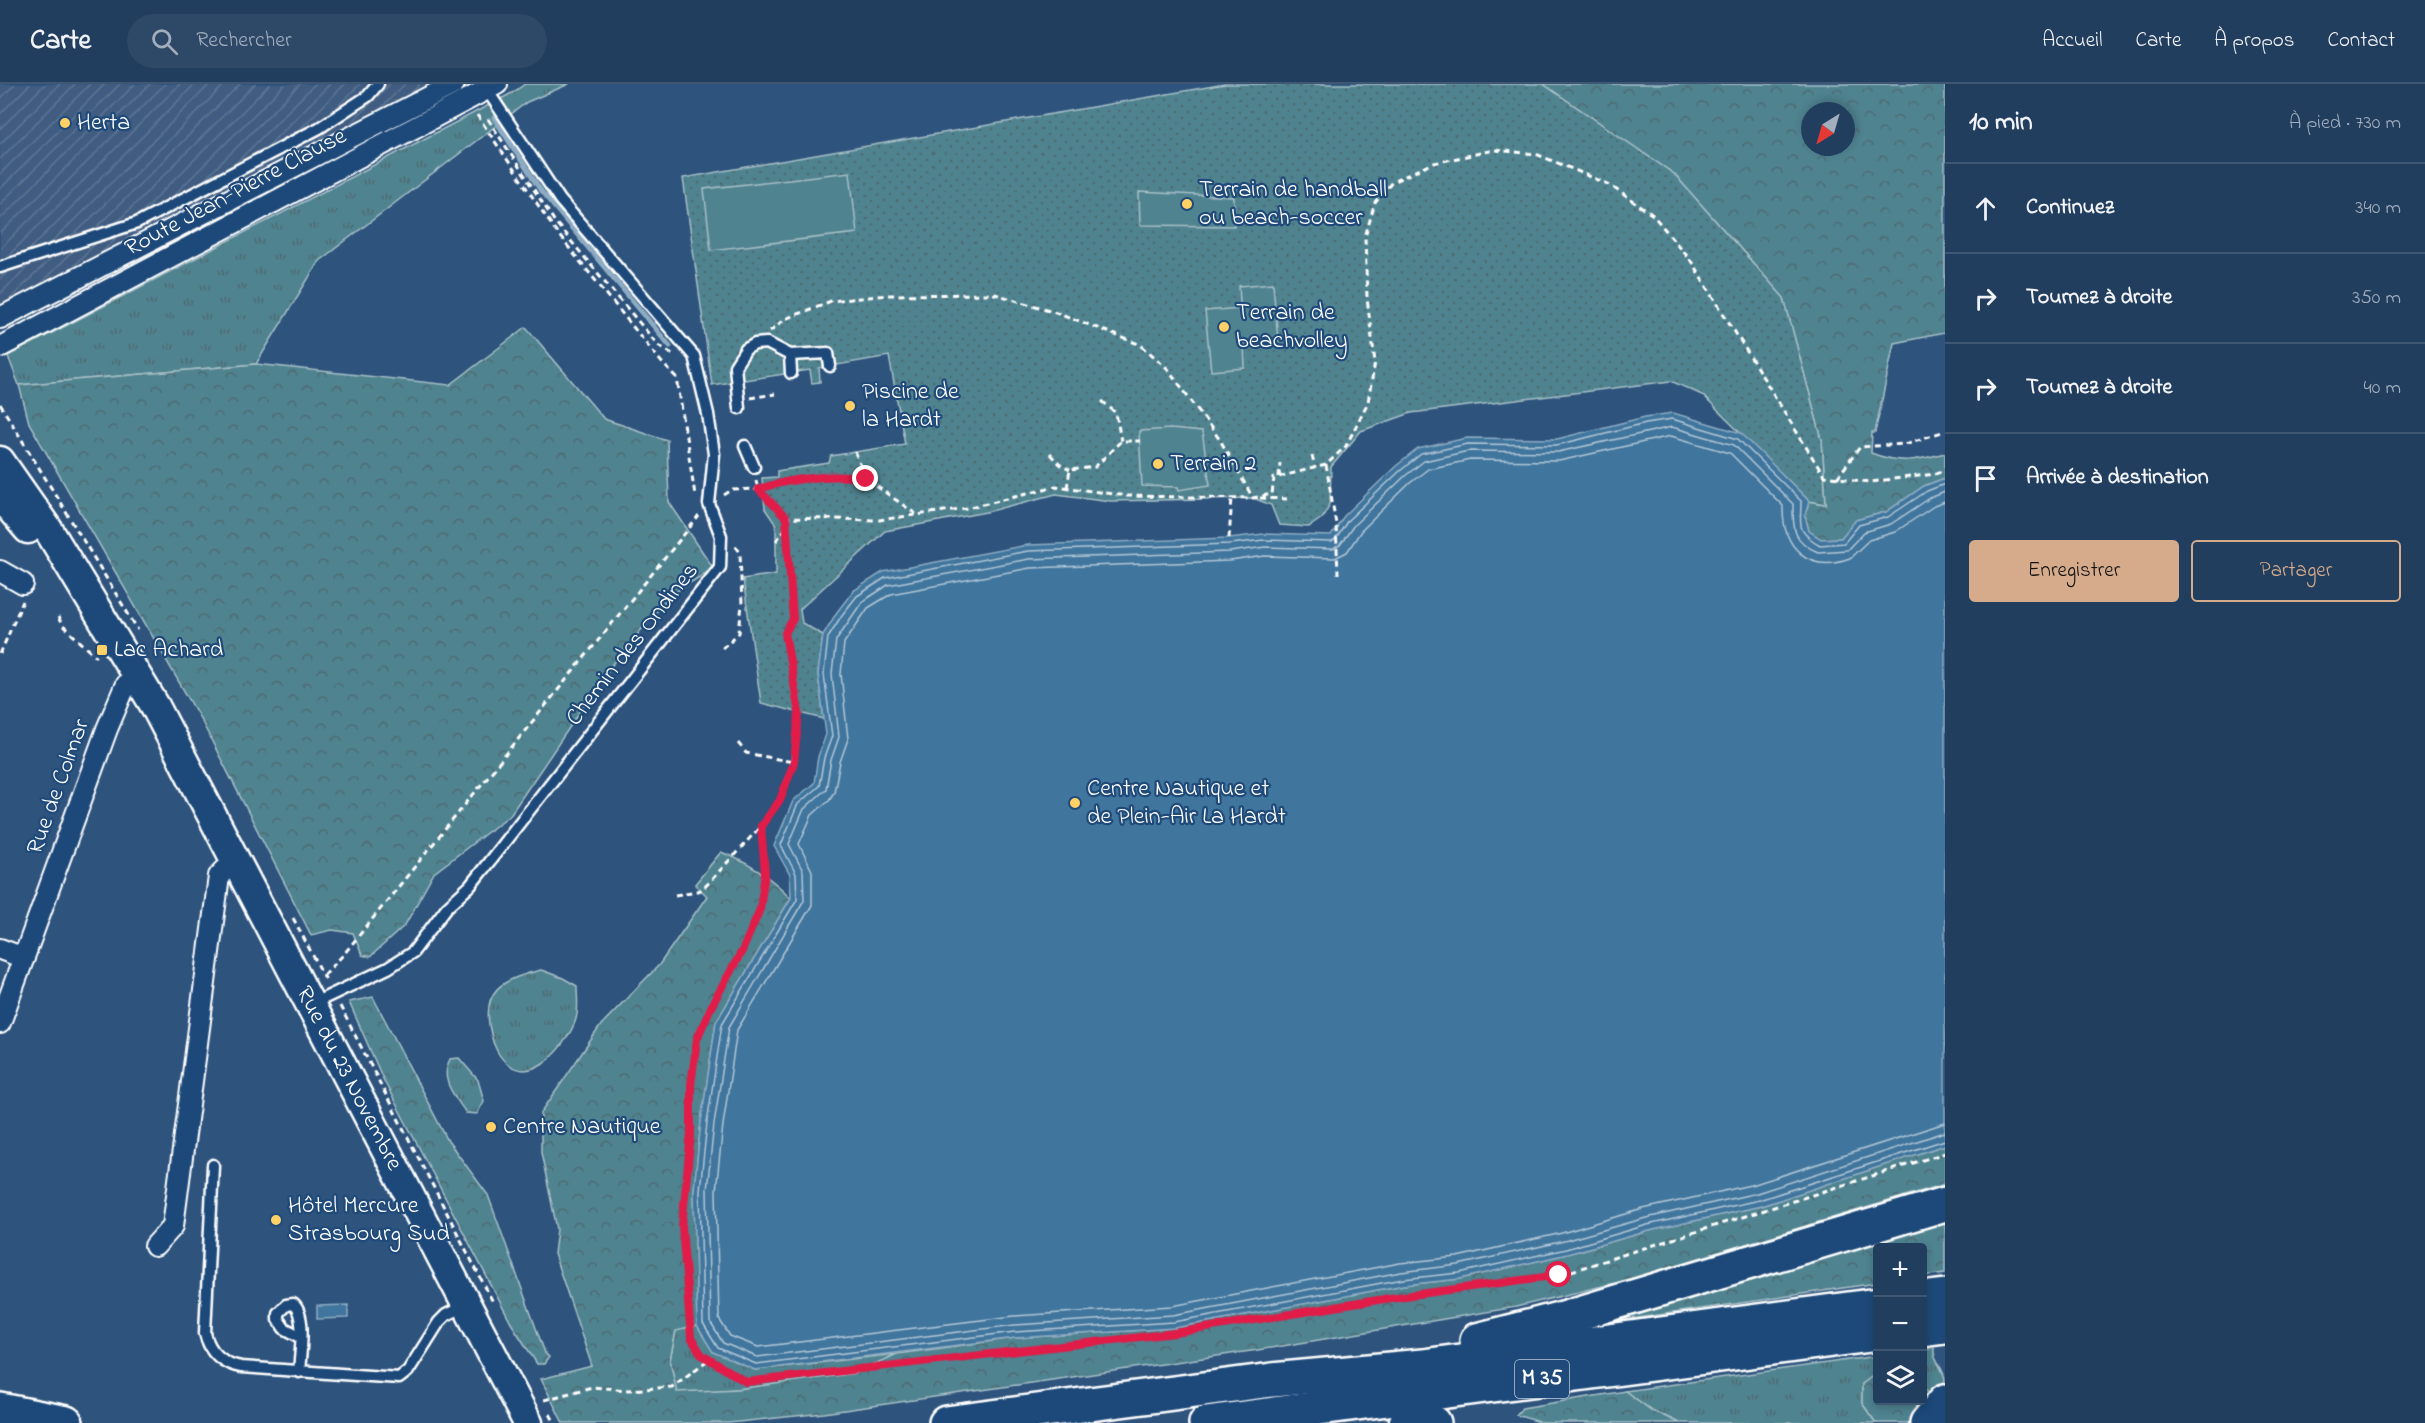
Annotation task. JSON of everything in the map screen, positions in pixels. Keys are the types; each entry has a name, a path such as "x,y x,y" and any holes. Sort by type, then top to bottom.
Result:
{"highway":[{"path":"1423,1366 1446,1346 1563,1318 1945,1204"},
{"path":"1927,1298 1945,1296"},
{"name":"M 35","path":"946,1423 1272,1380 1423,1366 1873,1306"},
{"path":"1927,1328 1945,1326"},
{"name":"M 35","path":"1206,1423 1873,1336"},
{"path":"1927,1423 1945,1401"},
{"path":"0,1410 66,1423"},
{"path":"1406,1423 1434,1423"}],"main road":[{"name":"Rue du 23 Novembre","path":"0,443 50,518 49,531"},
{"name":"Rue du 23 Novembre","path":"0,461 49,531 139,676 236,859 321,1000 466,1305 536,1412"},
{"name":"Rue du 23 Novembre","path":"0,496 87,595"}],"street":[{"name":"Route Jean-Pierre Clause","path":"0,318 454,84"},
{"name":"Route Jean-Pierre Clause","path":"0,347 489,86"},
{"name":"Route Jean-Pierre Clause","path":"0,326 70,291 71,282"},
{"path":"0,571 23,584"},
{"name":"Rue de Colmar","path":"0,1023 6,985 24,958 107,729 126,684 139,676"},
{"path":"155,1246 173,1226 219,876 236,859"},
{"path":"0,949 24,958"}],"lane":[{"path":"0,267 136,223 319,128 368,96 378,84"},
{"name":"Chemin des Ondines","path":"321,1000 388,968 413,952 447,907 470,886 720,567 721,536 709,504 714,454 708,414 694,356 560,200 489,86"},
{"path":"739,408 735,366 746,349 755,344 767,344 790,355 828,353 830,366"},
{"path":"790,355 791,373"},
{"path":"745,446 754,467"},
{"path":"213,1165 205,1314 207,1340 220,1359 234,1366 399,1378 408,1371 439,1322 446,1315 466,1305"},
{"path":"299,1372 301,1337"}],"path":[{"path":"466,100 557,233 663,364 677,378 698,518"},
{"path":"1253,498 1272,494 1274,478 1326,465 1346,446 1368,402 1375,362 1367,298 1365,237 1375,203 1392,182 1434,163 1494,150 1536,154 1608,184 1653,215 1691,261 1824,476 1870,482 1934,474 1945,470"},
{"path":"755,344 785,319 822,304 876,296 994,294 1056,312 1141,345 1168,369 1220,440 1253,498"},
{"path":"764,396 775,394"},
{"path":"1102,400 1116,413 1121,441"},
{"path":"1837,478 1860,447 1905,444 1945,431"},
{"path":"1050,454 1059,464 1070,470 1095,466 1121,441 1140,441"},
{"path":"855,452 866,479"},
{"path":"1312,456 1315,468"},
{"path":"1279,477 1280,463"},
{"path":"1326,465 1336,524 1338,574"},
{"path":"1067,488 1070,470"},
{"path":"732,490 758,489 776,483 848,476 866,479 918,514"},
{"path":"786,518 879,520 967,508 1056,486 1127,496 1287,499"},
{"path":"675,895 702,890 761,826 780,800 794,762 799,713 785,633 793,619 786,518 758,489"},
{"path":"1229,538 1232,498"},
{"path":"497,1311 321,1000 324,975 351,945 709,504"},
{"path":"776,541 787,526"},
{"path":"722,648 739,633 742,604 740,552 734,543"},
{"path":"0,654 23,602 23,584"},
{"path":"58,617 62,624 101,660"},
{"path":"738,743 746,753 794,762"},
{"path":"761,826 765,873 760,909 743,949 711,1007 697,1039 691,1085 691,1133 682,1226 691,1338 702,1355 746,1382 1175,1333 1390,1298 1559,1275 1945,1153"},
{"path":"536,1412 592,1387 629,1390 672,1387 708,1359"},
{"path":"536,1412 539,1391"},
{"path":"536,1412 555,1423"}],"shaded area":[{"path":"0,84 428,84 0,307"}],"green space":[{"path":"525,84 569,84 527,102 319,261 256,364 19,385 8,356 512,93"},
{"path":"1225,84 1543,84 1674,174 1784,298 1822,440 1826,504 1809,501 1702,395 1671,381 1411,413 1361,431 1331,467 1330,504 1322,518 1309,527 1279,525 1271,505 1253,498 1111,501 1056,494 987,512 885,531 800,609 802,623 823,635 818,674 824,719 761,703 743,579 776,574 776,525 765,509 762,478 777,477 777,471 829,463 831,456 905,444 889,356 819,368 820,382 812,383 810,370 712,385 683,178"},
{"path":"1543,84 1945,84 1945,333 1894,343 1875,433 1872,433 1871,453 1890,459 1908,460 1945,453 1945,478 1924,486 1886,512 1856,520 1841,538 1821,539 1809,531 1805,516 1809,501 1826,504 1822,440 1784,298 1674,174"},
{"path":"850,172 857,233 711,250 704,189"},
{"name":"Terrain de handball ou beach-soccer","path":"1139,192 1234,197 1234,226 1140,225"},
{"path":"1273,283 1278,341 1244,344 1245,368 1211,371 1205,311 1240,308 1241,317 1239,286"},
{"path":"526,327 604,419 667,440 669,502 712,566 703,575 669,596 609,669 510,815 434,873 405,925 370,957 362,955 353,933 332,930 311,935 201,720 29,423 19,385 256,364 450,385"},
{"path":"1171,429 1202,432 1210,485 1179,490 1178,487 1142,486 1139,431"},
{"path":"721,852 758,871 791,898 716,1022 701,1122 694,1190 697,1326 676,1331 670,1360 677,1392 738,1389 856,1373 897,1354 1016,1338 1175,1328 1404,1285 1460,1279 1567,1254 1649,1231 1761,1206 1945,1145 1945,1184 1619,1282 1516,1307 1258,1350 824,1413 729,1423 563,1423 541,1379 592,1366 554,1254 557,1229 541,1152 541,1113 601,1025 659,965 707,896 695,884"},
{"path":"541,970 577,986 577,1015 567,1038 550,1057 541,1065 530,1069 520,1069 505,1062 497,1051 488,1019 489,1007 497,989 505,983"},
{"path":"373,997 448,1141 488,1195 545,1353 549,1357 544,1364 537,1364 511,1323 383,1079 349,1002"},
{"path":"459,1058 478,1080 484,1101 477,1114 466,1113 447,1081 446,1074 450,1059"},
{"path":"1945,1214 1945,1273 1927,1275 1927,1243 1873,1243 1873,1284 1590,1325"},
{"path":"697,1326 713,1352 755,1370 897,1354 856,1373 738,1389 676,1393 670,1360 676,1330"},
{"path":"1934,1348 1935,1357 1945,1381 1930,1396 1927,1390 1927,1349"},
{"path":"1873,1357 1873,1376 1862,1384 1862,1403 1876,1423 1679,1423 1651,1410 1625,1391"},
{"path":"1873,1376 1873,1405 1924,1405 1912,1423 1876,1423 1862,1403 1862,1384"},
{"path":"1625,1391 1651,1410 1679,1423 1543,1423 1516,1415 1522,1408"}],"water":[{"path":"1673,413 1741,433 1809,501 1805,516 1809,531 1821,539 1841,538 1856,520 1886,512 1924,486 1945,478 1945,1145 1761,1206 1649,1231 1567,1254 1460,1279 1404,1285 1175,1328 1016,1338 755,1370 713,1352 697,1326 694,1190 701,1122 716,1022 791,898 790,875 774,846 793,801 814,783 818,757 826,734 818,674 823,635 853,591 883,572 1028,545 1229,538 1264,534 1331,536 1344,516 1396,466 1418,449 1467,438 1557,439 1645,417"},
{"path":"348,1305 348,1318 317,1319 317,1306"}],"waterway":[{"path":"494,118 541,191 670,346"}],"place":[{"name":"Herta","path":"65,123"},
{"name":"Terrain de handball ou beach-soccer","path":"1187,204"},
{"name":"Terrain de beachvolley","path":"1224,327"},
{"name":"Piscine de la Hardt","path":"850,406"},
{"name":"Terrain 2","path":"1158,464"},
{"name":"Lac Achard","path":"102,650"},
{"name":"Centre Nautique et de Plein-Air La Hardt","path":"1075,803"},
{"name":"Centre Nautique","path":"491,1127"},
{"name":"Hôtel Mercure Strasbourg Sud","path":"276,1220"}],"route":[{"path":"866,479 848,476 776,483 758,489 786,518 793,619 785,633 799,713 794,762 780,800 761,826 765,873 760,909 743,949 711,1007 697,1039 691,1085 691,1133 682,1226 691,1338 702,1355 746,1382 1175,1333 1390,1298 1559,1275"}]}
